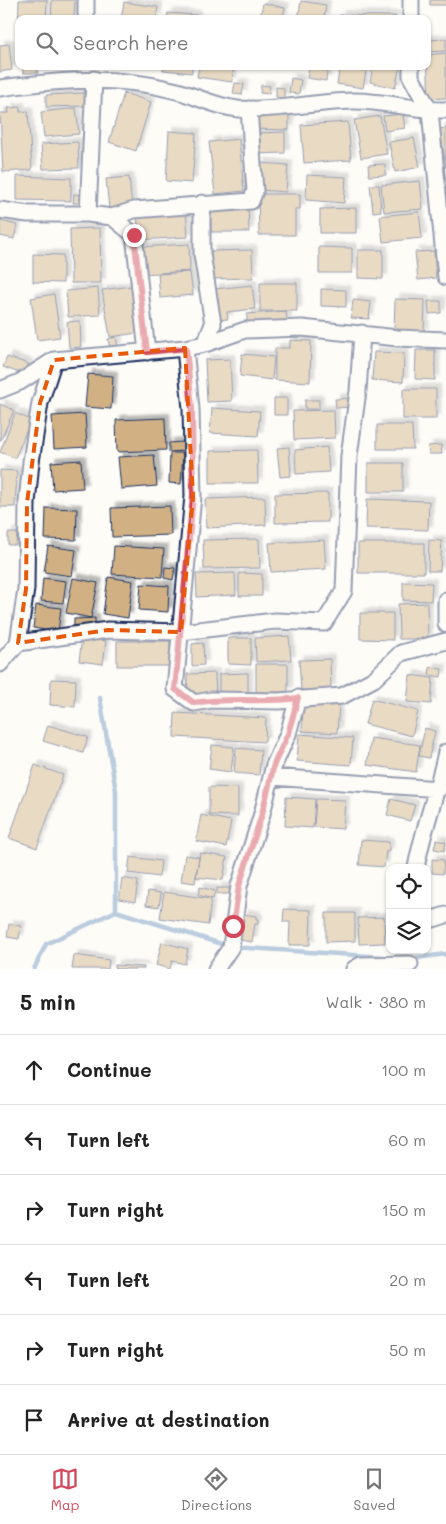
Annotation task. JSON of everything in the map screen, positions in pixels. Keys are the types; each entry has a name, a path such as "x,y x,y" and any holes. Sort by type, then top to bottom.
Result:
{"street":[{"path":"86,0 86,15"},
{"path":"411,0 411,15"},
{"path":"411,70 411,76 430,111 443,223 446,277"},
{"path":"0,88 88,75 175,90 199,100 237,109 354,101 430,111 446,110"},
{"path":"88,75 88,214"},
{"path":"0,210 28,214 88,214 112,217 134,210 202,203 251,201 255,191 249,109"},
{"path":"202,203 202,254 212,324 206,344"},
{"path":"112,217 134,235 147,352"},
{"path":"0,390 20,382 54,360 186,348 206,344 245,330 302,328 398,338 446,340"},
{"path":"18,643 108,630 180,632 275,621 324,623 344,591 348,456 358,391 362,333"},
{"path":"186,348 192,408 193,496 175,689 194,703 211,700 279,701 342,696 374,679 401,654 446,641"},
{"path":"0,664 18,643 26,590 27,503 31,462 40,403 54,360"},
{"path":"446,600 446,624"},
{"path":"216,969 231,947 239,886 272,777 274,764 288,734 298,698"},
{"path":"417,864 422,836 439,789 446,752"},
{"path":"272,777 439,789"},
{"path":"431,920 446,915"},
{"path":"354,969 361,966 410,962"}],"highlighted area":[{"path":"185,348 193,496 181,632 108,630 18,643 26,589 27,503 40,403 54,360"}],"building":[{"path":"19,0 47,0 46,15 19,15"},
{"path":"52,0 75,0 74,15 51,15"},
{"path":"430,0 446,0 446,5 430,5"},
{"path":"301,1 326,5 325,15 299,15"},
{"path":"124,2 158,7 157,15 122,15"},
{"path":"263,3 285,8 283,15 261,15"},
{"path":"168,13 197,15 168,15"},
{"path":"446,39 446,51 431,52 431,40"},
{"path":"9,44 12,70 0,72 0,45"},
{"path":"446,53 446,98 429,99 428,70 431,70 431,55"},
{"path":"23,70 38,70 38,73 23,73"},
{"path":"163,70 192,70 192,73"},
{"path":"198,70 234,70 232,82 197,77"},
{"path":"308,70 327,70 326,81 307,78"},
{"path":"339,70 366,70 363,88 337,84"},
{"path":"372,70 399,70 395,88 370,82"},
{"path":"291,78 301,80 299,94 289,93"},
{"path":"235,83 244,84 242,95 233,94"},
{"path":"261,85 270,86 269,94 260,93"},
{"path":"276,87 284,88 284,98 276,97"},
{"path":"84,93 85,106 46,107 46,95"},
{"path":"124,93 151,102 136,151 109,142"},
{"path":"20,107 20,112 28,111 32,170 3,172 0,113 9,113 8,108"},
{"path":"76,108 79,134 44,137 41,112"},
{"path":"252,113 289,114 289,130 252,129"},
{"path":"403,114 405,128 385,131 383,116"},
{"path":"380,116 387,154 361,158 354,120"},
{"path":"348,122 351,160 304,163 301,125"},
{"path":"446,128 446,168 440,129"},
{"path":"169,131 196,133 192,183 166,181"},
{"path":"285,132 285,153 256,154 255,133"},
{"path":"414,138 420,167 395,172 389,142"},
{"path":"239,139 244,191 215,194 209,142"},
{"path":"78,142 79,168 43,169 41,144"},
{"path":"261,163 288,165 286,192 259,190"},
{"path":"385,164 386,175 369,176 368,165"},
{"path":"307,175 346,177 344,203 306,200"},
{"path":"17,176 71,178 71,201 17,200"},
{"path":"129,177 132,207 109,209 106,179"},
{"path":"420,181 423,209 384,212 381,185"},
{"path":"370,185 379,185 381,211 373,212"},
{"path":"74,194 85,195 85,203 73,203"},
{"path":"258,194 300,194 300,209 295,209 295,235 259,235"},
{"path":"211,205 248,205 249,232 211,232"},
{"path":"356,208 356,233 320,233 320,209"},
{"path":"186,209 188,237 139,240 137,212"},
{"path":"419,212 422,238 383,242 380,216"},
{"path":"0,218 2,218 1,221 17,225 14,239 0,236"},
{"path":"100,228 101,283 71,283 70,229"},
{"path":"189,244 190,271 142,274 140,247"},
{"path":"319,247 352,248 352,273 319,273"},
{"path":"252,250 253,278 212,279 211,251"},
{"path":"358,250 383,250 383,279 358,278"},
{"path":"434,251 436,278 418,280 415,252"},
{"path":"33,254 63,255 63,283 33,282"},
{"path":"190,272 193,295 160,298 158,274"},
{"path":"260,283 297,283 297,311 260,311"},
{"path":"252,285 255,309 227,312 228,319 217,320 214,289"},
{"path":"131,286 138,333 110,337 102,290"},
{"path":"98,288 100,315 68,317 66,291"},
{"path":"321,289 346,290 346,307 321,306"},
{"path":"54,294 60,337 37,340 31,298"},
{"path":"395,299 425,300 424,332 394,331"},
{"path":"353,300 371,302 369,319 351,318"},
{"path":"428,301 441,301 441,313 429,314"},
{"path":"286,311 287,322 247,325 247,314"},
{"path":"80,321 81,347 69,348 67,322"},
{"path":"116,337 118,347 110,348 108,339"},
{"path":"290,340 311,341 310,382 275,380 275,348 290,348"},
{"path":"416,350 435,350 435,380 415,379"},
{"path":"374,352 404,353 403,382 372,380"},
{"path":"242,354 274,357 272,380 240,376"},
{"path":"7,357 29,364 25,375 3,367"},
{"path":"230,359 232,401 207,402 205,360"},
{"path":"88,374 113,376 111,409 85,407"},
{"path":"403,389 436,389 436,419 403,419"},
{"path":"274,398 287,398 287,415 274,415"},
{"path":"350,398 351,407 336,408 335,399"},
{"path":"305,400 319,400 319,409 305,409"},
{"path":"0,404 14,410 1,440 0,440"},
{"path":"212,408 260,411 258,436 210,433"},
{"path":"334,410 335,438 294,440 293,411"},
{"path":"15,413 31,420 15,458 0,452"},
{"path":"85,414 87,447 54,449 52,416"},
{"path":"165,418 166,450 117,452 116,420"},
{"path":"377,425 412,425 413,449 377,449"},
{"path":"183,442 183,451 169,452 169,443"},
{"path":"441,445 442,454 429,454 428,446"},
{"path":"289,447 291,476 280,477 277,448"},
{"path":"327,447 329,472 296,474 295,450"},
{"path":"257,450 258,483 210,483 210,451"},
{"path":"170,453 183,453 181,484 169,483"},
{"path":"154,455 157,486 121,489 118,457"},
{"path":"81,460 83,488 53,490 51,462"},
{"path":"368,463 403,463 403,492 368,492"},
{"path":"0,470 17,471 15,507 0,507"},
{"path":"328,493 328,522 275,523 275,494"},
{"path":"265,497 266,525 206,528 205,499"},
{"path":"367,499 429,501 428,530 366,528"},
{"path":"170,506 171,535 112,537 111,508"},
{"path":"46,508 77,509 76,540 45,539"},
{"path":"8,533 17,533 16,545 8,545"},
{"path":"259,539 260,568 204,569 203,540"},
{"path":"324,540 326,569 271,572 269,543"},
{"path":"429,540 442,541 440,571 428,571"},
{"path":"358,543 424,543 424,573 358,573"},
{"path":"48,546 76,550 72,576 44,572"},
{"path":"114,546 164,549 162,577 112,574"},
{"path":"165,567 175,568 173,580 164,578"},
{"path":"235,573 236,595 197,597 196,574"},
{"path":"239,573 262,574 262,596 239,596"},
{"path":"108,577 133,581 128,618 103,614"},
{"path":"43,578 66,581 63,603 41,601"},
{"path":"73,578 98,583 91,618 66,613"},
{"path":"403,582 432,583 431,601 403,600"},
{"path":"141,584 169,586 168,612 139,610"},
{"path":"427,603 428,639 399,639 398,604"},
{"path":"36,605 61,608 58,632 33,628"},
{"path":"360,613 393,613 393,640 360,639"},
{"path":"95,618 95,626 74,627 74,619"},
{"path":"289,636 291,660 256,662 255,638"},
{"path":"82,638 106,641 103,664 79,661"},
{"path":"228,638 251,638 251,665 228,664"},
{"path":"117,641 170,641 170,666 117,666"},
{"path":"203,643 204,665 192,666 192,644"},
{"path":"330,659 331,689 301,690 299,660"},
{"path":"256,664 288,664 288,692 256,692"},
{"path":"430,667 442,669 441,677 429,675"},
{"path":"215,673 216,695 188,696 187,674"},
{"path":"248,673 248,697 219,697 219,674"},
{"path":"410,675 433,678 431,704 407,702"},
{"path":"51,679 76,680 75,707 50,705"},
{"path":"372,699 418,711 412,736 365,724"},
{"path":"303,703 339,705 337,733 302,731"},
{"path":"175,713 266,718 265,742 174,737"},
{"path":"48,725 88,737 83,753 43,741"},
{"path":"425,728 435,731 429,758 419,756"},
{"path":"299,734 353,738 351,765 297,761"},
{"path":"371,738 420,745 416,772 367,765"},
{"path":"212,745 234,747 231,772 209,769"},
{"path":"236,748 261,750 259,775 234,773"},
{"path":"35,765 63,775 37,848 9,838"},
{"path":"209,787 238,788 238,816 209,815"},
{"path":"286,797 315,799 313,828 285,826"},
{"path":"316,799 345,800 343,829 314,827"},
{"path":"391,799 415,805 410,821 387,815"},
{"path":"201,815 231,821 226,847 196,841"},
{"path":"361,840 389,842 389,852 386,851 384,867 359,865"},
{"path":"436,840 446,842 444,851 434,849"},
{"path":"200,853 227,857 223,880 196,877"},
{"path":"185,855 199,857 195,883 181,881"},
{"path":"130,857 161,861 159,877 128,873"},
{"path":"432,859 444,860 443,874 432,873"},
{"path":"122,878 138,881 135,902 119,899"},
{"path":"200,887 215,891 213,899 198,895"},
{"path":"217,888 230,888 231,894 217,894"},
{"path":"148,891 161,893 159,907 146,905"},
{"path":"164,892 211,899 208,925 160,918"},
{"path":"284,909 311,910 310,945 289,945 290,922 283,922"},
{"path":"326,913 355,913 355,941 326,942"},
{"path":"244,914 256,916 256,919 258,919 258,924 255,924 252,942 240,940"},
{"path":"384,917 385,943 359,944 358,918"},
{"path":"9,924 21,926 19,939 7,937"},
{"path":"162,942 188,949 185,964 172,961 170,969 156,965"},
{"path":"74,955 109,960 108,969 72,969"},
{"path":"115,965 144,967 144,969 115,969"}],"waterway":[{"path":"100,698 116,791 116,911"},
{"path":"34,969 46,944 116,911 231,947 384,957"},
{"path":"409,959 446,954"}],"route":[{"path":"134,235 147,352 186,348 192,408 193,496 175,689 194,703 211,700 279,701 298,698 288,734 274,764 262,814 239,886 233,926"}]}
